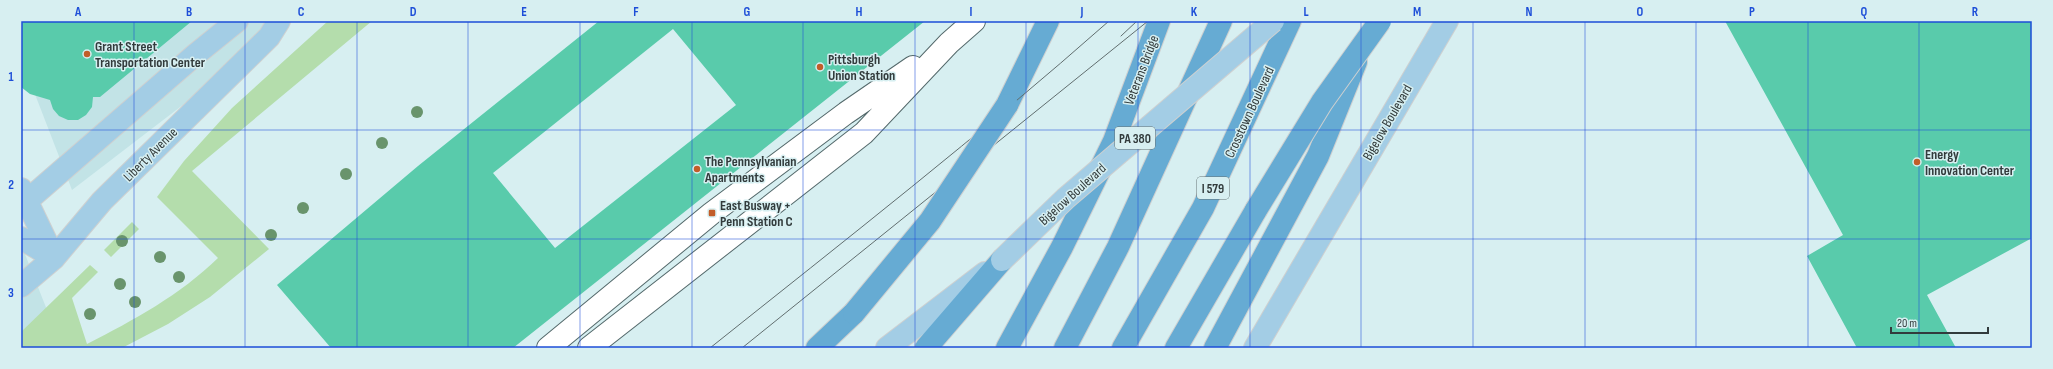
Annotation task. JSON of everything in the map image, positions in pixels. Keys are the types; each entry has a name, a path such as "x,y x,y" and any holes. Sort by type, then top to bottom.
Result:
{"highway":[{"path":"818,348 854,313 930,221 1007,105 1048,21"},
{"name":"Veterans Bridge","path":"1008,348 1062,247 1114,141 1159,21"},
{"path":"1065,348 1118,247 1222,21"},
{"name":"Crosstown Boulevard","path":"1123,348 1203,208 1290,21"},
{"path":"1215,348 1318,156 1372,21"},
{"path":"1176,348 1256,210 1322,102 1380,21"},
{"path":"926,348 1002,260"}],"main road":[{"path":"54,258 23,199 237,21"},
{"name":"Liberty Avenue","path":"21,286 54,258 102,201 269,37 279,21"},
{"name":"Bigelow Boulevard","path":"887,348 1002,260 1066,198 1273,21"},
{"name":"Bigelow Boulevard","path":"1255,348 1447,21"},
{"path":"21,238 54,258"}],"lane":[{"path":"589,348 864,132 949,43 974,21"},
{"path":"548,348 712,213 846,112 949,43"}],"shaded area":[{"path":"21,21 292,21 72,190 21,58"},
{"path":"21,244 62,348 21,348"}],"green space":[{"path":"328,21 372,21 192,171 269,249 210,297 168,324 122,348 21,348 21,332 90,265 98,272 72,298 87,344 156,306 188,284 218,258 157,197 184,161 232,108"},
{"path":"132,222 139,229 111,257 104,250"}],"building":[{"name":"Grant Street Transportation Center","path":"21,21 192,21 100,97 93,97 92,107 86,115 78,120 68,120 59,116 53,109 50,100 30,94 21,87"},
{"path":"599,21 925,21 513,348 331,348 277,285 418,166","holes":["673,29 736,105 555,248 493,173"]},
{"name":"Energy Innovation Center","path":"1725,21 2032,21 2032,238 1927,295 1956,348 1857,348 1807,256 1843,235"}],"tram line":[{"path":"710,348 861,228 1011,105 1109,21"},
{"path":"1121,36 1137,21"},
{"path":"742,348 1148,21"}],"place":[{"name":"Grant Street Transportation Center","path":"87,54"},
{"name":"Pittsburgh Union Station","path":"820,67"},
{"name":"Energy Innovation Center","path":"1917,162"},
{"name":"The Pennsylvanian Apartments","path":"697,169"},
{"name":"East Busway + Penn Station C","path":"712,213"}]}
